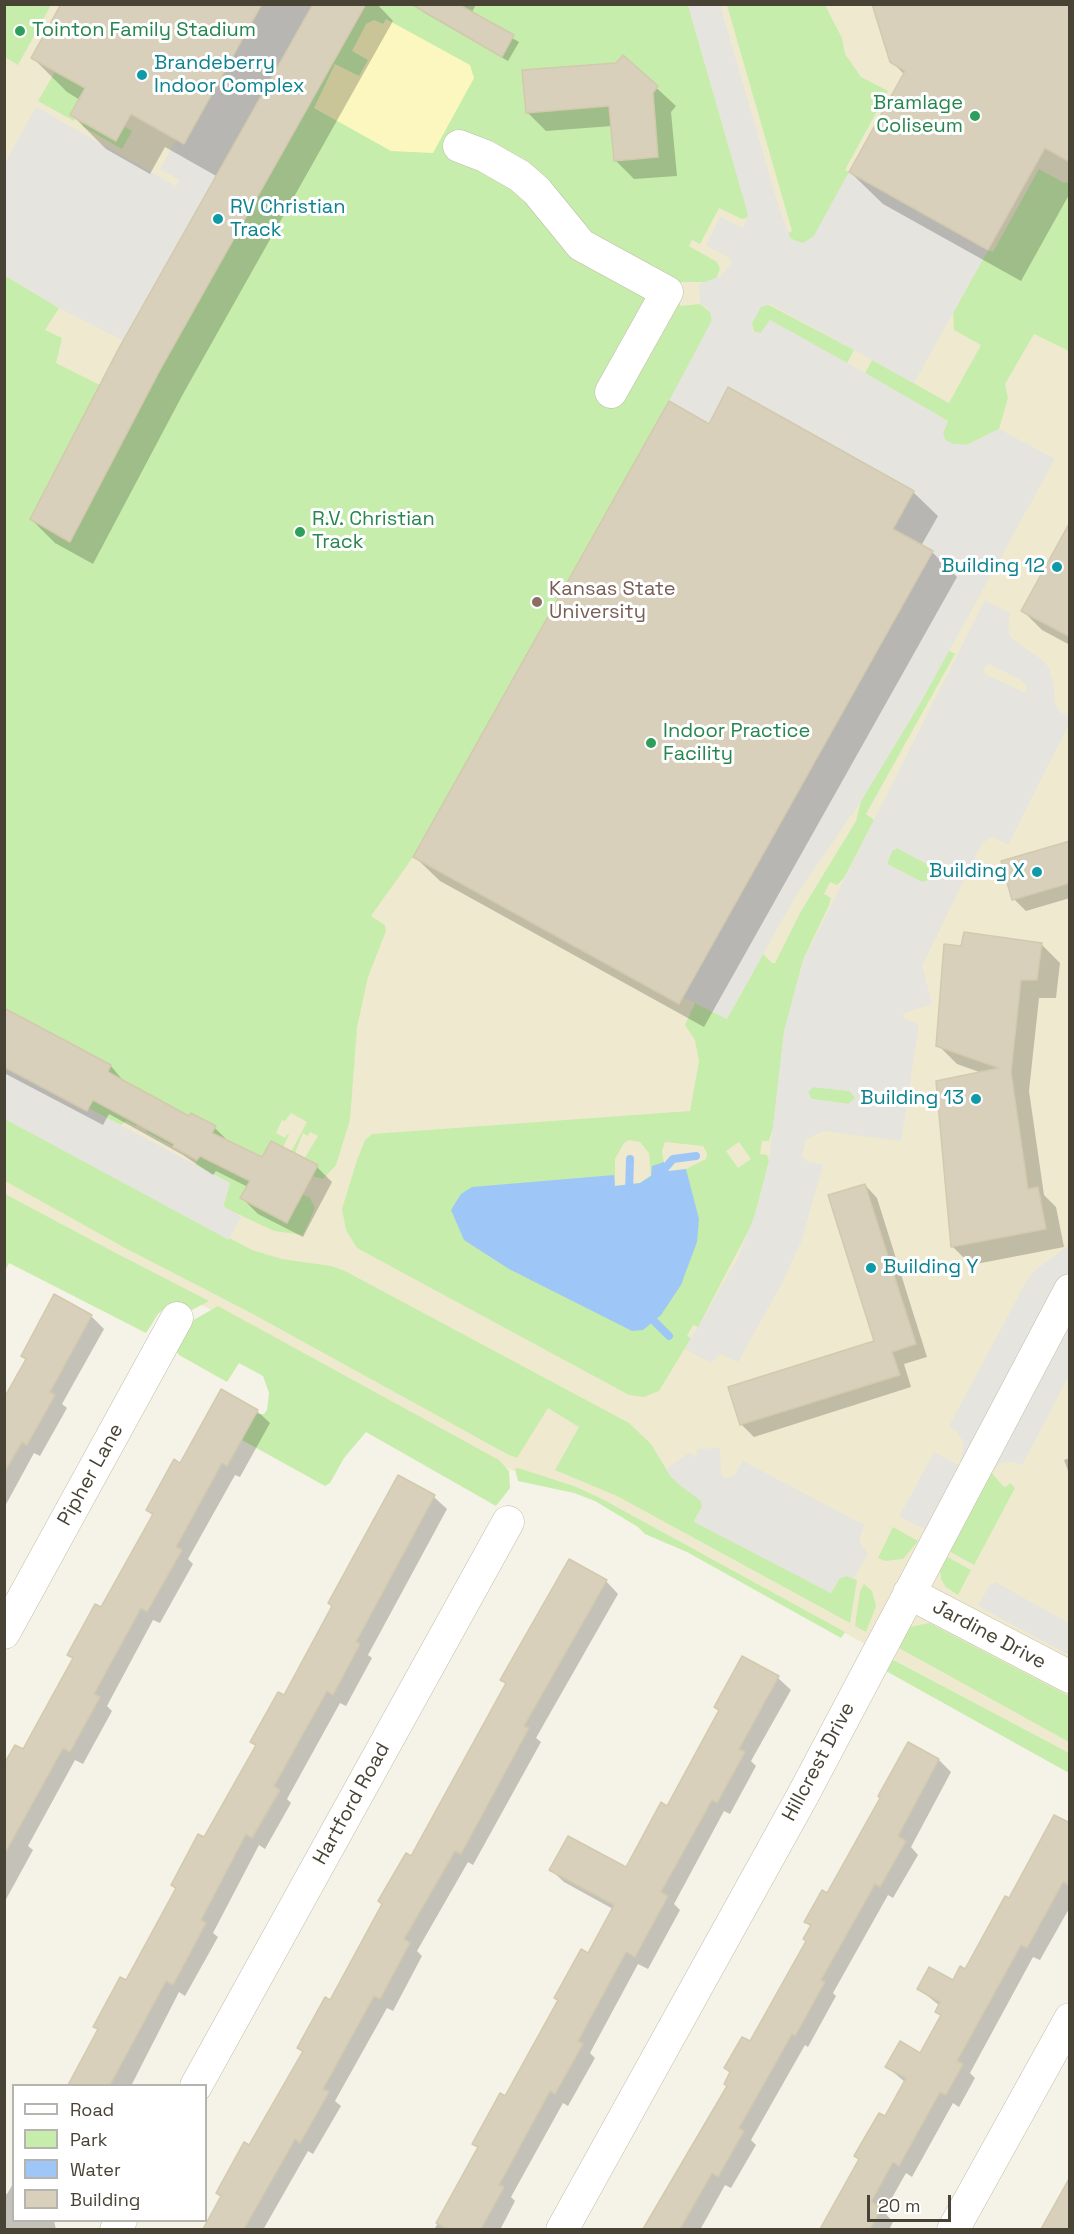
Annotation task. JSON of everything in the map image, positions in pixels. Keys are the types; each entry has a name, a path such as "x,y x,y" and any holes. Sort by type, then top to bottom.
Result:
{"street":[{"path":"459,146 485,156 520,176 537,191 581,245 667,292 611,392"},
{"name":"Hillcrest Drive","path":"562,2229 803,1795 1070,1290"},
{"name":"Pipher Lane","path":"4,1633 177,1318"},
{"name":"Hartford Road","path":"197,2084 508,1522"},
{"name":"Jardine Drive","path":"909,1593 1070,1677"},
{"path":"953,2229 1070,2019"}],"shaded area":[{"name":"Kansas State University","path":"4,5 1069,5 1069,1754 599,1500 509,1469 5,1200"},
{"path":"262,5 313,5 124,341 59,308 5,275 5,163 36,107 176,186 179,180 160,169 176,140 185,144"},
{"path":"688,5 720,5 779,208 791,239 803,243 814,236 849,172 988,250 914,383 770,304 761,307 752,323 752,331 761,333 770,320 865,373 948,421 943,433 945,440 953,444 967,445 999,429 1055,459 922,700 861,801 795,897 727,1019 683,997 933,551 893,529 914,491 729,388 709,424 669,401 712,320 709,309 700,304 699,284 721,276 731,264 730,258 706,246 720,217 743,228 748,214"},
{"path":"985,600 1010,613 1008,625 1010,637 1049,668 1054,686 1055,704 1060,712 1069,717 1069,724 1008,845 993,837 982,843 922,966 932,1004 903,1014 904,1018 919,1025 901,1141 824,1131 806,1139 802,1156 806,1161 823,1165 801,1242 781,1285 738,1362 721,1354 711,1363 685,1349 738,1258 757,1209 769,1161 784,1032 803,961","holes":["989,664 1022,681 1027,687 1025,693 985,674 984,668","897,848 931,866 933,873 930,880 922,882 887,864 892,851","813,1087 850,1091 855,1098 848,1104 812,1099 808,1092"]},
{"path":"4,1067 86,1111 88,1108 230,1183 223,1206 241,1217 229,1240 5,1119"},
{"path":"1069,1245 1069,1376 1022,1465 1012,1462 1000,1463 988,1477 961,1462 964,1444 957,1431 949,1426 1026,1282 1033,1272"},
{"path":"720,1448 721,1475 725,1478 734,1476 743,1461 864,1525 859,1542 868,1553 854,1578 847,1576 840,1578 831,1593 694,1522 702,1507 701,1501 678,1484 666,1470 690,1452 696,1458 697,1449"},
{"path":"934,1452 959,1465 925,1529 899,1517"},
{"path":"995,1582 1069,1623 1069,1655 978,1606 990,1585"}],"green space":[{"name":"Tointon Family Stadium","path":"5,4 51,5 18,65 5,57"},
{"name":"R.V. Christian Track","path":"313,5 688,5 748,214 747,218 742,219 719,208 700,244 692,240 689,246 717,262 720,269 716,279 708,282 681,282 680,306 700,304 710,312 712,320 703,341 413,857 371,916 385,925 386,931 368,977 357,1027 350,1120 336,1165 323,1179 312,1176 317,1166 304,1159 318,1136 310,1132 308,1136 303,1133 295,1153 291,1152 307,1122 291,1113 285,1121 282,1120 276,1133 285,1138 287,1134 289,1135 283,1147 271,1141 241,1198 287,1223 302,1194 310,1198 315,1208 303,1235 274,1231 223,1207 230,1183 195,1165 216,1126 191,1113 173,1146 146,1132 147,1130 170,1142 116,1112 137,1124 136,1126 126,1121 121,1125 88,1108 111,1065 5,1008 4,275 59,308 45,330 62,338 56,363 100,385","holes":["215,1135 234,1144 223,1167 204,1158"]},
{"path":"727,5 825,5 842,38 845,54 861,77 888,91 845,170 849,172 814,236 807,243 799,244 788,236 787,233 792,231"},
{"path":"55,72 85,88 70,114 76,118 74,121 38,101"},
{"path":"84,123 124,126 132,131 122,149 82,126"},
{"path":"1039,169 1064,183 1069,182 1069,351 1034,334 1005,384 1008,398 999,429 967,445 953,444 945,440 943,433 948,421 865,373 872,360 949,403 981,345 954,330 953,313 988,250 993,252"},
{"path":"767,304 854,350 847,363 770,320 761,333 754,333 752,323 761,306"},
{"path":"948,650 955,654 866,814 874,820 844,878 837,885 830,882 824,894 831,898 829,905 803,960 784,1032 773,1128 769,1141 762,1141 760,1154 767,1155 769,1161 753,1222 698,1327 693,1325 687,1336 691,1338 659,1391 644,1397 629,1395 357,1248 346,1230 342,1209 365,1140 372,1134 690,1111 699,1061 695,1040 685,1025 695,1003 727,1019 763,954 775,963 800,913 856,821 861,801 922,700","holes":["629,1140 640,1142 649,1153 651,1175 640,1183 615,1186 615,1159 624,1143","665,1142 703,1146 707,1153 706,1159 686,1169 669,1171 665,1169 662,1151","739,1142 751,1159 738,1168 726,1151"]},
{"path":"897,848 931,866 933,873 930,880 922,882 887,864 892,851"},
{"path":"813,1087 850,1091 855,1098 852,1104 812,1099 809,1098 808,1092"},
{"path":"5,1119 252,1250 282,1259 331,1266 345,1271 629,1423 651,1444 671,1477 701,1501 702,1507 694,1521 831,1593 840,1578 847,1576 857,1580 850,1623 617,1496 555,1470 579,1427 548,1408 517,1458 507,1454 5,1181"},
{"path":"5,1194 209,1301 188,1312 172,1306 166,1307 158,1314 146,1333 9,1263 5,1271"},
{"path":"218,1306 499,1460 509,1471 510,1488 496,1506 366,1432 344,1458 330,1483 325,1486 242,1440 256,1414 264,1414 267,1410 269,1393 263,1376 239,1363 227,1382 179,1355 176,1350 192,1321"},
{"path":"515,1469 574,1486 604,1500 845,1632 841,1638 687,1552 645,1534 638,1527 595,1501 574,1493 518,1481"},
{"path":"991,1472 1003,1486 1006,1487 1010,1483 1015,1488 974,1565 947,1550"},
{"path":"893,1527 918,1541 903,1559 885,1561 878,1558"},
{"path":"944,1555 971,1570 958,1595 946,1587 941,1579 940,1569"},
{"path":"864,1584 872,1591 876,1606 866,1632 855,1626 860,1591"},
{"path":"929,1623 1069,1696 1069,1742 899,1648 910,1627"},
{"path":"892,1659 1069,1753 1069,1773 886,1671"}],"sand":[{"path":"386,19 470,65 474,78 433,153 391,151 314,108 335,64 359,76 368,60 352,51 366,24 374,20 383,24"}],"water":[{"path":"664,1162 665,1169 669,1171 686,1169 699,1219 697,1242 681,1285 661,1315 643,1330 632,1331 509,1269 464,1240 451,1210 461,1194 472,1187 614,1175 615,1186 640,1183 651,1176 652,1166"}],"building":[{"name":"Brandeberry Indoor Complex","path":"61,4 262,4 184,144 131,114 116,141 70,115 85,88 31,58"},
{"name":"RV Christian Track","path":"313,4 366,4 160,370 70,542 30,519 119,348"},
{"path":"411,4 458,4 514,35 502,57"},
{"name":"Bramlage Coliseum","path":"872,4 1070,4 1070,162 1045,148 988,250 849,172 905,71 890,62"},
{"path":"623,55 658,86 653,93 658,157 614,161 609,106 526,113 522,70 616,63"},
{"name":"Indoor Practice Facility","path":"728,387 914,491 893,529 933,551 679,1004 413,857 669,401 709,424"},
{"name":"Building 12","path":"1070,522 1070,637 1021,611"},
{"name":"Building X","path":"1070,841 1070,883 1012,900 1001,861"},
{"name":"Building 13","path":"964,932 1042,943 1037,980 1021,980 1011,1072 1028,1189 1038,1187 1046,1229 951,1247 936,1081 999,1068 936,1046 944,944 961,946"},
{"path":"4,1008 111,1065 108,1072 189,1116 191,1113 216,1126 212,1133 262,1157 271,1141 318,1165 287,1223 240,1198 250,1181 200,1156 197,1160 173,1147 174,1144 93,1100 87,1111 4,1067"},
{"name":"Building Y","path":"865,1184 916,1344 892,1352 900,1375 740,1425 728,1387 874,1341 828,1195"},
{"path":"54,1294 92,1315 50,1392 55,1395 27,1445 22,1442 4,1473 4,1398 26,1359 21,1356"},
{"path":"221,1389 258,1410 227,1466 222,1463 176,1547 182,1550 147,1612 141,1608 94,1694 100,1697 70,1752 63,1748 4,1855 4,1764 15,1745 23,1749 73,1658 67,1655 95,1604 101,1607 153,1514 146,1510 174,1459 180,1463"},
{"path":"398,1475 435,1495 356,1642 360,1644 333,1695 327,1691 274,1786 280,1790 252,1838 246,1834 201,1920 206,1923 173,1985 166,1981 111,2084 69,2084 98,2029 93,2027 120,1977 126,1980 176,1888 171,1885 198,1834 204,1837 256,1745 250,1742 278,1692 284,1695 332,1606 328,1603"},
{"path":"569,1559 607,1580 524,1726 529,1728 461,1854 455,1851 404,1939 410,1943 380,1999 374,1996 323,2089 329,2092 300,2143 295,2139 244,2229 203,2229 221,2196 216,2193 244,2142 249,2145 303,2051 297,2048 325,1997 330,2000 382,1904 378,1901 406,1853 411,1856 506,1683 500,1680"},
{"path":"742,1656 779,1676 739,1749 745,1752 717,1803 712,1800 661,1892 668,1896 635,1957 626,1952 578,2041 583,2044 555,2094 550,2091 499,2185 504,2187 481,2229 448,2229 436,2223 478,2147 472,2144 500,2093 505,2096 558,2000 554,1998 581,1949 588,1953 614,1905 549,1870 568,1836 626,1867 661,1802 667,1806 719,1710 714,1707"},
{"path":"908,1742 939,1759 898,1836 906,1841 880,1887 875,1884 821,1980 825,1982 795,2036 792,2034 739,2128 744,2131 718,2177 712,2173 680,2229 643,2229 727,2086 724,2084 730,2072 724,2068 742,2037 750,2041 806,1941 803,1939 811,1925 804,1922 822,1890 827,1893"},
{"path":"1054,1815 1070,1823 1070,1886 1063,1882 1027,1948 1021,1945 957,2061 963,2064 946,2095 940,2092 899,2166 893,2162 871,2202 882,2208 870,2229 820,2229 859,2159 854,2156 879,2113 885,2116 906,2078 885,2067 900,2041 920,2053 941,2015 935,2012 940,2002 917,1989 929,1967 953,1980 960,1966 965,1969 1005,1896 1009,1898"},
{"path":"1070,2177 1070,2229 1041,2229"}],"waterway":[{"path":"659,1175 673,1159 696,1156"},
{"path":"629,1195 630,1159"},
{"path":"648,1315 669,1336"}],"place":[{"name":"Tointon Family Stadium","path":"20,31"},
{"name":"Brandeberry Indoor Complex","path":"142,75"},
{"name":"Bramlage Coliseum","path":"975,116"},
{"name":"RV Christian Track","path":"218,219"},
{"name":"R.V. Christian Track","path":"300,532"},
{"name":"Building 12","path":"1057,567"},
{"name":"Kansas State University","path":"537,602"},
{"name":"Indoor Practice Facility","path":"651,743"},
{"name":"Building X","path":"1037,872"},
{"name":"Building 13","path":"976,1099"},
{"name":"Building Y","path":"871,1268"}]}
